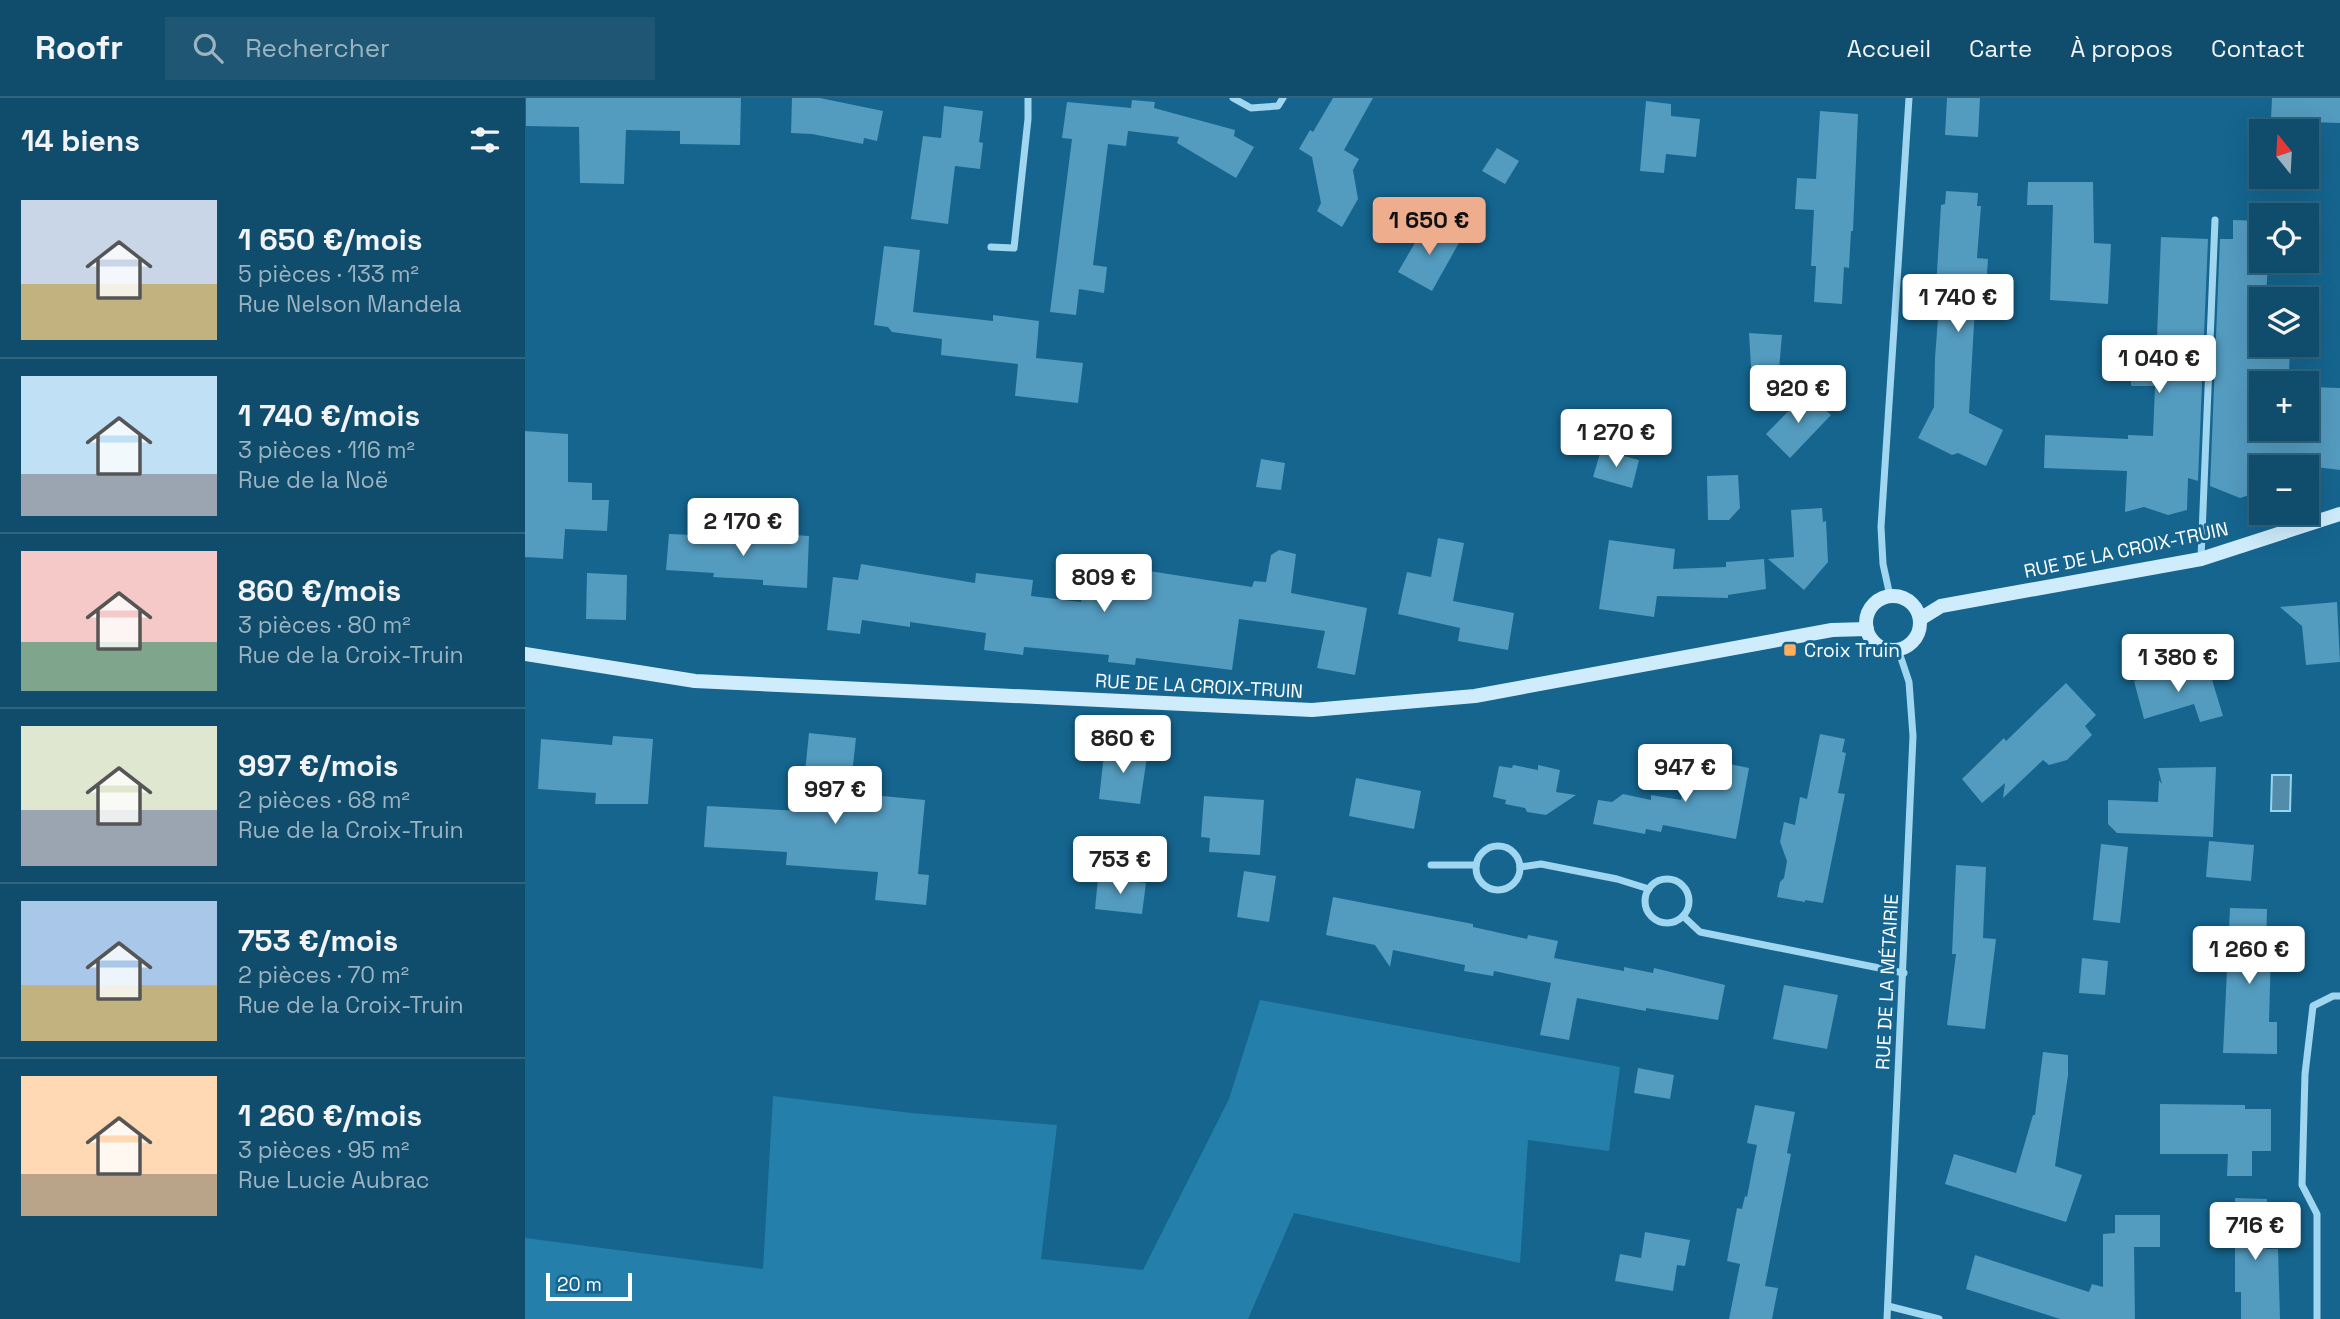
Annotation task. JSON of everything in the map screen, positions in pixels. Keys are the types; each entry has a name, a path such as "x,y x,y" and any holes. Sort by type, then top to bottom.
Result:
{"main road":[{"name":"RUE DE LA CROIX-TRUIN","path":"1920,619 1941,606 2201,559 2340,513"},
{"path":"1890,596 1906,599 1918,611 1920,619 1920,627 1913,642 1898,649 1882,647 1875,643 1867,629 1867,620 1874,604 1881,598 1890,596"},
{"name":"RUE DE LA CROIX-TRUIN","path":"525,654 695,681 1312,710 1475,696 1832,629 1867,629"}],"street":[{"path":"991,247 1014,248 1028,98"},
{"path":"1233,98 1251,108 1278,106 1283,98"},
{"path":"1890,596 1883,564 1881,527 1909,98"},
{"path":"2201,559 2215,220"},
{"name":"RUE DE LA MÉTAIRIE","path":"1887,1319 1913,736 1909,682 1898,649"},
{"path":"1495,846 1509,849 1520,867 1515,881 1497,889 1484,884 1476,872 1476,865 1483,852 1495,846"},
{"path":"1520,867 1541,863 1617,879 1649,890"},
{"path":"1431,865 1476,865"},
{"path":"1667,879 1681,884 1686,889 1689,903 1683,916 1677,920 1663,922 1651,915 1646,902 1649,890 1653,884 1667,879"},
{"path":"1683,916 1700,932 1904,973"},
{"path":"2317,1319 2317,1214 2302,1185 2305,1074 2313,1006 2333,996 2340,996"},
{"path":"1888,1306 1939,1319"}],"shaded area":[{"path":"2272,775 2291,775 2290,811 2271,811"},
{"path":"1260,1000 1620,1067 1609,1151 1528,1140 1520,1263 1294,1213 1248,1319 525,1319 525,1238 763,1269 773,1096 911,1113 1057,1125 1041,1259 1143,1270 1229,1099"}],"building":[{"path":"526,98 741,98 740,145 680,144 680,131 626,130 624,184 580,183 579,127 526,126"},
{"path":"792,98 820,98 883,111 877,141 864,138 863,144 812,134 791,133"},
{"path":"1333,98 1373,98 1344,150 1359,159 1353,170 1358,199 1342,227 1317,211 1321,203 1312,157 1299,149 1310,130 1313,132"},
{"path":"1947,98 1980,98 1978,137 1945,135"},
{"path":"2272,98 2340,98 2340,123 2319,122 2319,119 2271,119"},
{"path":"1132,100 1155,102 1154,108 1235,130 1234,136 1254,147 1236,178 1177,143 1179,137 1128,131 1126,146 1108,144 1093,265 1107,267 1104,293 1079,289 1076,315 1050,312 1072,139 1062,138 1067,102 1131,108"},
{"path":"1646,101 1671,104 1671,116 1700,119 1696,157 1666,154 1664,173 1640,171"},
{"path":"944,106 983,111 979,142 983,143 980,169 955,166 948,224 911,219 923,136 941,138"},
{"path":"1820,111 1858,114 1853,231 1849,268 1844,267 1842,304 1814,302 1816,266 1811,266 1814,210 1795,209 1797,178 1816,179"},
{"path":"1497,148 1519,161 1505,184 1482,171"},
{"path":"2028,182 2093,182 2094,243 2111,244 2108,304 2050,300 2053,205 2027,205"},
{"path":"1946,191 1978,193 1977,206 1981,206 1977,258 1988,259 1986,289 1976,288 1969,413 2003,430 1986,466 1958,453 1952,455 1918,438 1934,407 1939,305 1935,305 1941,205 1945,204"},
{"path":"2233,220 2249,221 2249,273 2267,273 2267,287 2249,287 2249,357 2290,357 2289,371 2249,371 2249,441 2319,441 2319,387 2340,388 2340,470 2319,467 2319,455 2249,455 2249,495 2240,498 2210,486 2220,239 2233,239"},
{"path":"1427,222 1460,241 1432,291 1398,272"},
{"path":"2161,237 2208,239 2198,481 2188,478 2187,510 2168,515 2144,507 2125,512 2127,471 2044,468 2045,435 2128,439 2128,435 2153,436 2155,386 2131,386 2131,360 2156,361"},
{"path":"884,246 920,250 913,312 993,321 993,315 1039,321 1036,358 1083,363 1078,403 1015,396 1018,364 941,355 942,339 892,332 888,327 874,325"},
{"path":"1749,333 1782,335 1779,369 1751,367"},
{"path":"1807,392 1831,415 1790,458 1766,434"},
{"path":"525,431 568,434 568,482 592,483 592,500 609,500 607,531 565,529 563,559 525,557"},
{"path":"1601,450 1639,460 1632,488 1593,477"},
{"path":"1261,459 1285,463 1281,490 1256,487"},
{"path":"1738,475 1740,508 1729,520 1708,520 1707,476"},
{"path":"1822,508 1823,522 1826,521 1828,562 1804,590 1768,559 1794,557 1791,510"},
{"path":"766,533 809,536 807,588 763,585 763,580 713,577 714,573 666,570 669,534 765,538"},
{"path":"1438,538 1464,543 1453,601 1514,613 1508,650 1458,641 1460,628 1398,614 1407,572 1431,577"},
{"path":"1609,540 1675,549 1673,569 1726,567 1726,562 1764,559 1766,589 1728,595 1728,598 1657,596 1654,617 1599,609"},
{"path":"1279,550 1296,554 1291,593 1367,608 1355,675 1317,668 1325,631 1239,619 1232,670 1136,658 1135,665 1108,662 1109,655 1024,647 1023,655 984,650 986,633 910,622 910,627 862,620 860,634 827,630 833,577 858,580 861,564 975,583 976,573 1033,580 1031,596 1081,602 1085,581 1145,591 1149,571 1252,587 1254,581 1266,582 1271,555"},
{"path":"587,573 627,575 626,620 586,619"},
{"path":"2337,602 2340,662 2306,665 2302,626 2280,607"},
{"path":"2189,665 2193,677 2210,673 2223,716 2200,722 2194,704 2144,719 2134,681"},
{"path":"2066,683 2096,715 2085,726 2092,735 2067,760 2049,765 2043,760 2003,798 2005,783 1982,803 1962,779"},
{"path":"809,733 856,738 850,793 925,800 918,874 929,875 926,905 875,900 878,872 786,865 787,852 704,847 707,806 801,811"},
{"path":"1820,734 1845,739 1842,752 1846,753 1838,793 1845,794 1823,903 1777,897 1787,861 1780,842 1784,822 1795,825 1800,797 1807,799"},
{"path":"613,736 653,739 648,804 595,804 596,793 538,789 541,739 612,745"},
{"path":"1105,746 1148,750 1140,804 1099,799"},
{"path":"1690,756 1749,768 1736,839 1663,825 1661,832 1646,829 1645,834 1593,824 1598,800 1612,802 1623,794 1651,800 1651,795 1681,800"},
{"path":"1513,765 1538,770 1538,765 1560,770 1556,792 1576,795 1546,815 1505,804 1506,800 1493,797 1499,766 1512,768"},
{"path":"2216,767 2213,837 2117,833 2108,824 2108,800 2158,802 2159,780 2162,784 2158,768"},
{"path":"1356,778 1421,791 1414,829 1349,816"},
{"path":"1204,796 1264,800 1260,855 1209,852 1210,838 1201,837"},
{"path":"2209,841 2254,845 2251,881 2206,877"},
{"path":"2101,844 2128,847 2120,923 2093,920"},
{"path":"1956,865 1986,867 1983,938 1996,939 1985,1029 1947,1025 1956,954 1952,954"},
{"path":"1244,871 1276,876 1269,922 1237,917"},
{"path":"1098,878 1146,883 1142,914 1095,909"},
{"path":"1333,897 1473,924 1473,927 1527,939 1528,935 1558,941 1554,958 1624,971 1624,967 1653,973 1654,968 1725,985 1718,1020 1646,1008 1646,1011 1577,998 1569,1040 1540,1035 1551,983 1494,971 1493,976 1464,971 1465,965 1393,950 1390,967 1375,945 1326,935"},
{"path":"2230,908 2267,909 2266,950 2271,950 2269,1022 2277,1022 2277,1054 2223,1053"},
{"path":"2082,958 2108,961 2105,995 2079,993"},
{"path":"1784,985 1838,995 1827,1049 1773,1039"},
{"path":"2043,1052 2068,1055 2068,1075 2055,1166 2082,1175 2066,1222 1945,1184 1954,1154 2016,1173 2035,1115"},
{"path":"1638,1068 1674,1075 1670,1099 1634,1093"},
{"path":"2160,1104 2245,1105 2245,1109 2271,1109 2271,1151 2252,1151 2252,1176 2227,1176 2228,1154 2160,1154"},
{"path":"1755,1105 1795,1112 1787,1153 1791,1154 1765,1286 1778,1288 1772,1319 1729,1319 1740,1264 1727,1261 1737,1208 1742,1209 1745,1196 1747,1197 1757,1145 1747,1143"},
{"path":"2235,1198 2267,1199 2266,1249 2278,1249 2280,1319 2241,1319 2241,1292 2235,1292"},
{"path":"2115,1215 2160,1215 2160,1247 2134,1247 2135,1319 2060,1319 1966,1289 1975,1255 2089,1292 2092,1284 2103,1287 2103,1234 2115,1233"},
{"path":"1645,1232 1690,1240 1685,1266 1677,1265 1673,1291 1615,1281 1620,1254 1641,1258"}],"place":[{"name":"Croix Truin","path":"1790,650"}]}
